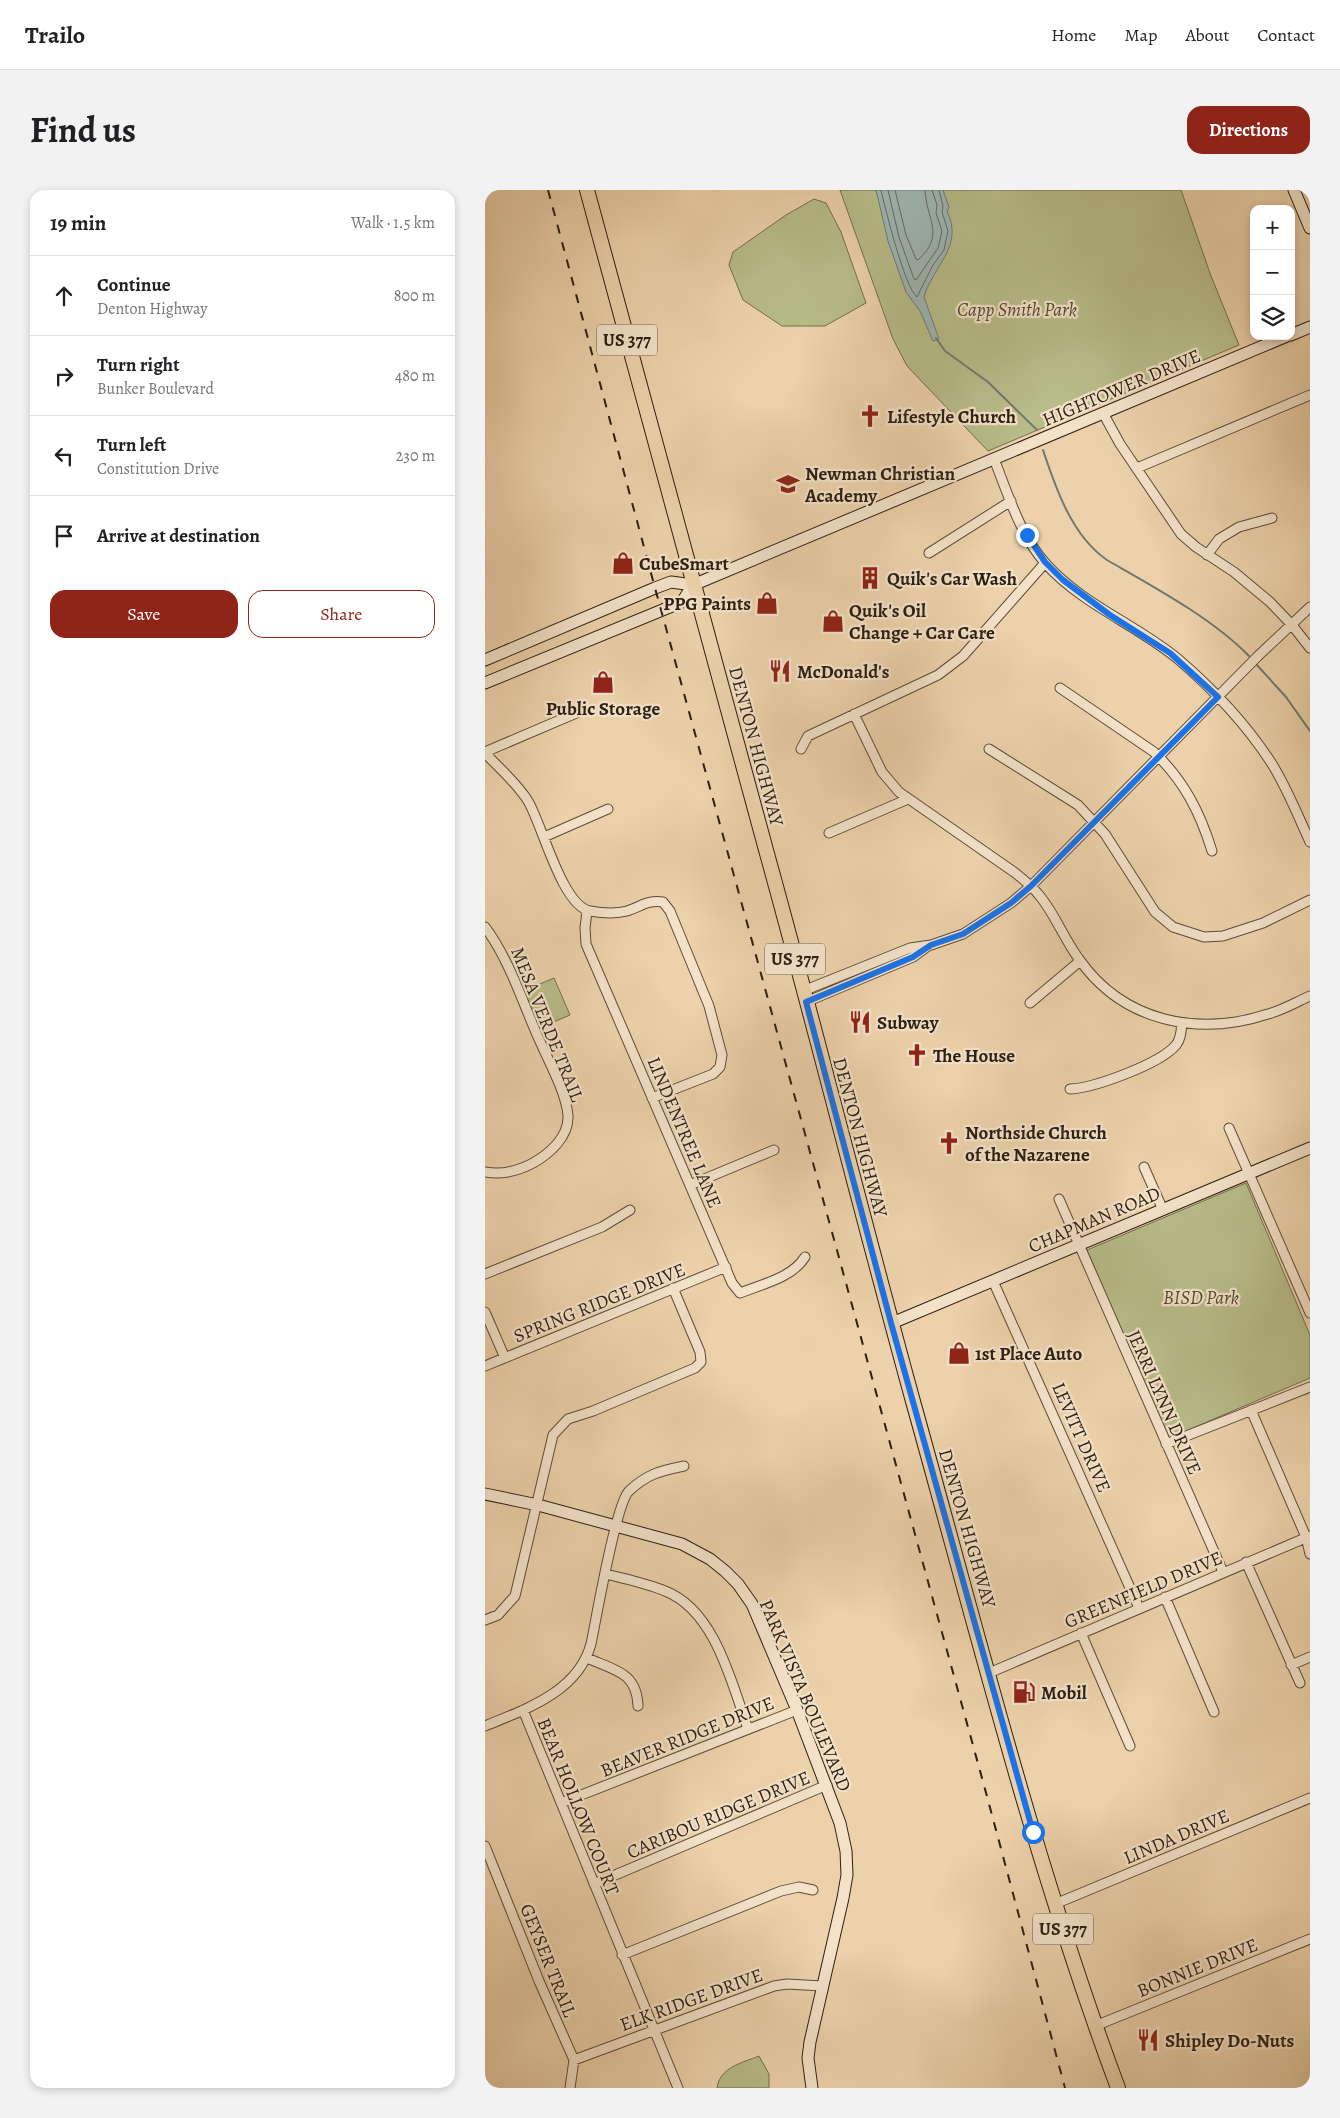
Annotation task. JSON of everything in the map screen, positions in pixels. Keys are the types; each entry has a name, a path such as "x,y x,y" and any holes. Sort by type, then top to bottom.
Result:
{"main road":[{"name":"DENTON HIGHWAY","path":"587,190 767,853 891,1323 1055,1904 1095,2026 1118,2088"}],"street":[{"path":"1294,190 1310,228"},
{"path":"1295,333 1310,327"},
{"name":"HIGHTOWER DRIVE","path":"693,585 1277,340"},
{"path":"1137,468 1310,395"},
{"path":"1103,413 1120,444 1181,534 1234,572 1270,602 1292,625 1310,648"},
{"path":"994,459 1027,535 1045,562 1063,580 1110,615 1170,653 1218,697 1244,726 1271,764 1310,842"},
{"path":"929,553 1011,501"},
{"path":"1207,554 1219,539 1239,527 1272,518"},
{"path":"801,749 807,736 938,675 957,661 1045,562"},
{"path":"485,683 682,602 693,585 671,582 487,658"},
{"path":"805,997 869,964 909,948 931,945 963,934 1011,903 1031,886 1218,697 1310,608"},
{"path":"1060,688 1159,757 1177,777 1202,819 1212,851"},
{"path":"581,711 485,752 528,801 562,882 572,899 587,911 614,913 626,911 651,900 663,902 670,911 709,1006 722,1055 720,1067 713,1074 652,1098"},
{"path":"854,714 882,772 899,792 1014,872 1031,886 1048,906 1080,961 1111,994 1123,1003 1152,1016 1182,1023 1200,1024 1240,1022 1269,1014 1310,996"},
{"path":"989,748 1078,805 1095,822 1155,912 1173,927 1204,937 1223,936 1263,923 1310,900"},
{"path":"829,832 908,800"},
{"path":"544,837 608,809"},
{"name":"LINDENTREE LANE","path":"587,911 586,944 732,1283 740,1293 788,1273 800,1266 805,1257"},
{"name":"MESA VERDE TRAIL","path":"485,927 495,940 505,959 551,1067 565,1103 568,1118 560,1139 553,1150 546,1156 526,1167 513,1171 500,1173 485,1172"},
{"path":"805,997 873,974 913,957 931,945"},
{"path":"1029,1003 1080,961"},
{"path":"869,964 873,974"},
{"path":"1069,1089 1089,1087 1151,1062 1177,1045 1180,1039 1182,1023"},
{"path":"1229,1128 1310,1313"},
{"name":"CHAPMAN ROAD","path":"891,1323 1310,1148"},
{"path":"690,1185 774,1150"},
{"path":"1144,1166 1163,1210"},
{"name":"JERRI LYNN DRIVE","path":"1059,1199 1223,1572"},
{"path":"485,1274 602,1227 629,1210"},
{"name":"SPRING RIDGE DRIVE","path":"485,1366 725,1267"},
{"name":"LEVITT DRIVE","path":"993,1281 1139,1608"},
{"path":"485,1620 498,1615 515,1596 553,1436 568,1419 593,1411 695,1368 701,1362 700,1352 673,1288"},
{"path":"485,1312 505,1358"},
{"path":"1166,1444 1310,1387"},
{"path":"1251,1410 1308,1537 1310,1554"},
{"name":"BEAR HOLLOW COURT","path":"678,2088 561,1803 518,1712 557,1692 587,1658 615,1527 627,1492 656,1472 684,1466"},
{"name":"PARK VISTA BOULEVARD","path":"485,1494 538,1505 681,1544 710,1559 738,1584 758,1616 827,1785 840,1823 846,1851 847,1875 808,2058 812,2088"},
{"name":"GREENFIELD DRIVE","path":"989,1673 1308,1537"},
{"path":"1246,1562 1300,1683"},
{"path":"605,1574 666,1591 686,1603 697,1616 719,1650 748,1729"},
{"path":"1165,1597 1214,1712"},
{"path":"1081,1633 1130,1746"},
{"path":"1291,1665 1310,1657"},
{"path":"587,1658 627,1676 636,1689 638,1706"},
{"name":"BEAVER RIDGE DRIVE","path":"561,1803 797,1710"},
{"path":"485,1726 518,1712"},
{"name":"CARIBOU RIDGE DRIVE","path":"594,1884 827,1785"},
{"name":"LINDA DRIVE","path":"1055,1904 1310,1798"},
{"name":"GEYSER TRAIL","path":"485,1846 539,1981 574,2060"},
{"path":"622,1954 781,1891 799,1887 813,1890"},
{"name":"BONNIE DRIVE","path":"1095,2026 1310,1938"},
{"name":"ELK RIDGE DRIVE","path":"574,2060 774,1986 787,1984 822,1986"},
{"path":"570,2088 574,2060"}],"green space":[{"name":"Capp Smith Park","path":"840,190 1181,190 1211,276 1239,345 988,451 907,366 893,339"},
{"path":"814,199 826,203 841,232 866,303 825,326 782,326 743,300 729,265 733,252 786,215"},
{"path":"554,978 570,1015 537,1029 521,992"},
{"name":"BISD Park","path":"1246,1183 1310,1335 1310,1378 1167,1439 1087,1250"},
{"path":"759,2056 769,2074 769,2088 717,2088 722,2075 727,2070"}],"water":[{"path":"876,190 943,190 949,207 947,211 952,235 946,255 924,297 939,339 933,341 920,311 906,292 888,241"}],"waterway":[{"path":"936,338 945,351 988,382 1037,430"},
{"path":"1043,450 1067,511 1084,538 1095,550 1107,560 1200,616 1249,656"},
{"path":"1256,664 1286,697 1310,731"}],"railway":[{"path":"548,190 1065,2088"}],"place":[{"name":"Lifestyle Church","path":"870,416"},
{"name":"Newman Christian Academy","path":"788,484"},
{"name":"CubeSmart","path":"623,563"},
{"name":"Quik's Car Wash","path":"870,578"},
{"name":"PPG Paints","path":"767,603"},
{"name":"Quik's Oil Change + Car Care","path":"833,621"},
{"name":"McDonald's","path":"780,671"},
{"name":"Public Storage","path":"603,682"},
{"name":"Subway","path":"860,1022"},
{"name":"The House","path":"917,1055"},
{"name":"Northside Church of the Nazarene","path":"949,1143"},
{"name":"1st Place Auto","path":"959,1353"},
{"name":"Mobil","path":"1024,1692"},
{"name":"Shipley Do-Nuts","path":"1148,2040"}],"route":[{"path":"1027,535 1045,562 1063,580 1110,615 1170,653 1218,697 1031,886 1011,903 963,934 931,945 913,957 806,1002 891,1323 1033,1832"}]}
